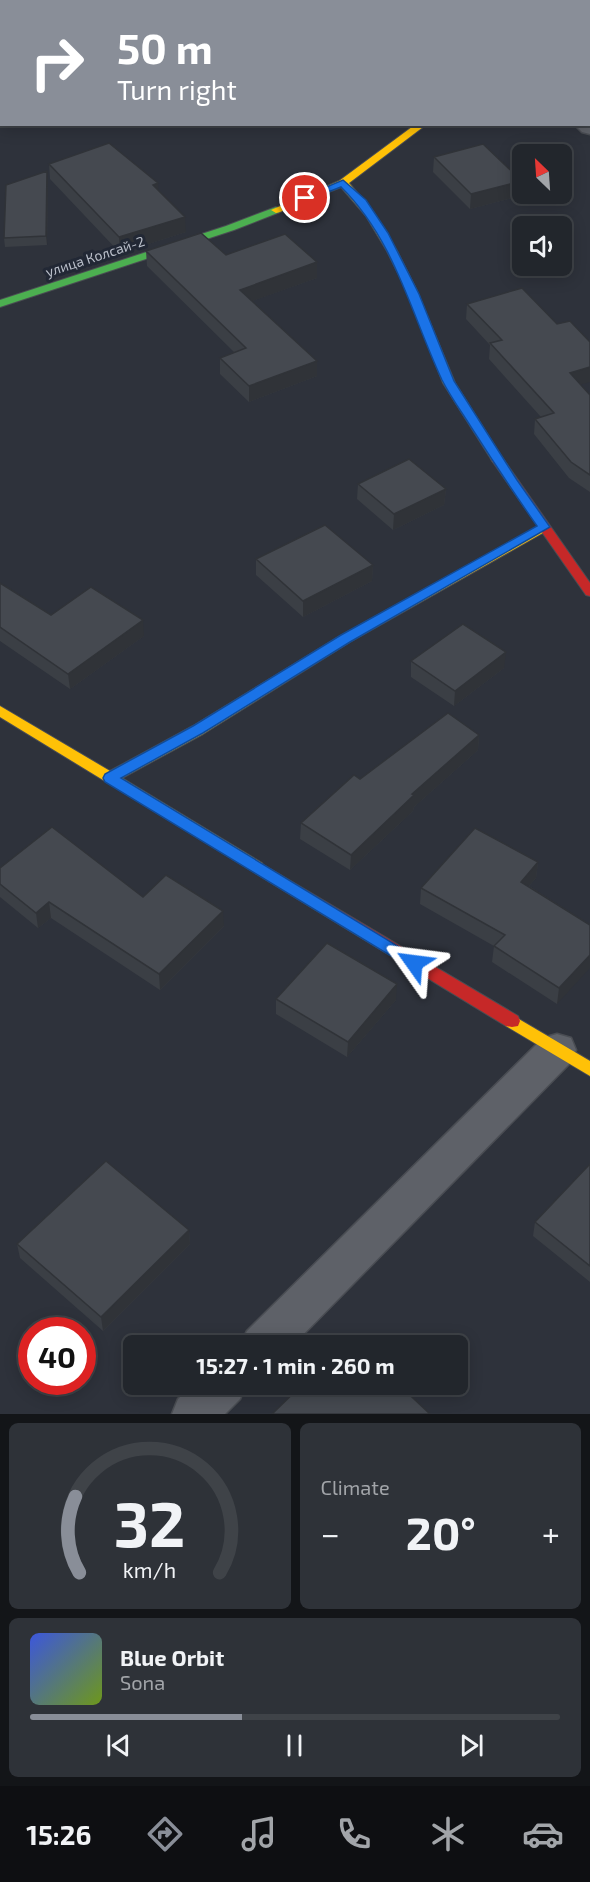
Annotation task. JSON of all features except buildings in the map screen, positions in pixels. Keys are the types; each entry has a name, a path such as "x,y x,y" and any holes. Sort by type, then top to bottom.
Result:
{"street":[{"name":"улица Колсай-2","path":"0,304 230,228 343,183 420,126"},
{"path":"343,183 362,202 383,233 413,294 448,381 512,482 590,592"},
{"path":"110,778 198,730 345,639 544,527"},
{"path":"0,711 574,1059 274,1335"},
{"path":"194,1414 213,1395"}],"traffic: fast":[{"path":"0,304 230,228 276,210"}],"traffic: slow":[{"path":"276,210 343,183 420,126"},
{"path":"343,183 370,215 392,251 411,289 449,383 497,459"},
{"path":"110,778 198,730 345,639 544,527"},
{"path":"0,711 257,867"},
{"path":"512,1021 590,1069"}],"traffic: jam":[{"path":"497,459 590,592"},
{"path":"257,867 512,1021"}],"route":[{"path":"305,198 343,183 362,202 383,233 413,294 448,381 512,482 544,527 345,639 198,730 110,778 414,963"}]}
